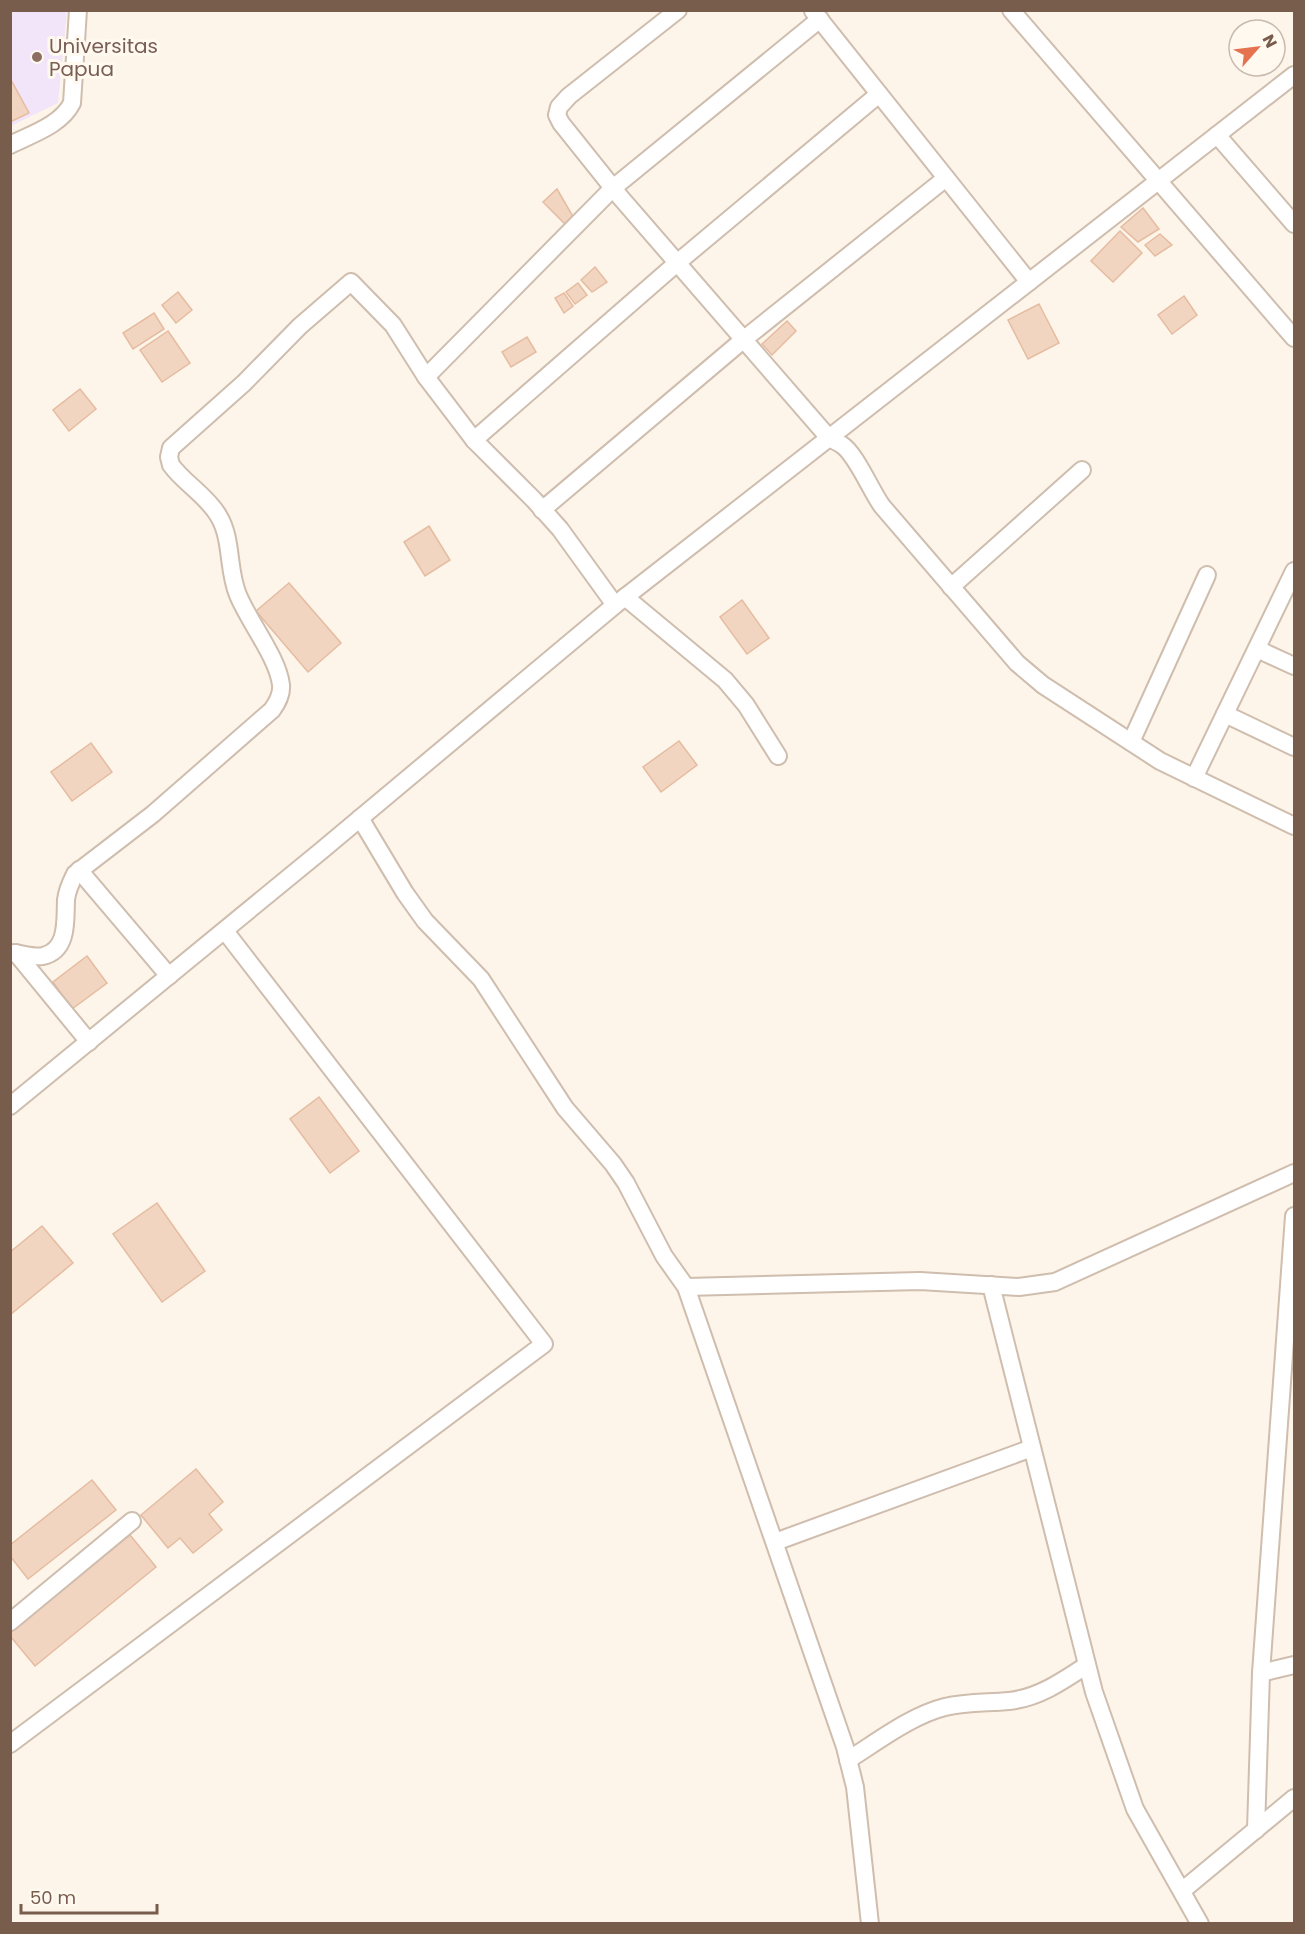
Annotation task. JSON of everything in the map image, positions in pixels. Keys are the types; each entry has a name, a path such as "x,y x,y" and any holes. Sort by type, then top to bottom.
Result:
{"street":[{"path":"10,145 58,120 66,114 72,103 78,10"},
{"path":"678,10 569,96 559,106 557,115 561,123 613,188 829,438 851,453 882,506 1017,663 1043,686 1160,761 1294,826"},
{"path":"1011,10 1294,338"},
{"path":"426,377 613,188 816,15 1029,282"},
{"path":"10,1106 225,931 620,601 1294,75"},
{"path":"474,440 677,263 879,94"},
{"path":"1218,135 1294,224"},
{"path":"542,510 743,340 946,178"},
{"path":"13,953 43,956 54,949 63,938 66,924 66,900 69,888 79,870 200,775 272,711 280,698 281,683 273,662 237,593 224,526 217,513 171,465 169,457 171,448 244,382 300,326 351,282 393,325 426,377 474,440 560,529 620,601 725,680 746,705 778,756"},
{"path":"951,587 1082,470"},
{"path":"1131,742 1208,575"},
{"path":"1194,778 1292,580"},
{"path":"1257,649 1294,666"},
{"path":"1225,714 1294,747"},
{"path":"360,818 405,893 425,921 481,979 565,1108 619,1174 664,1256 687,1287 848,1760 855,1787 870,1923"},
{"path":"79,870 169,976"},
{"path":"10,1744 544,1344 225,931"},
{"path":"13,953 88,1042"},
{"path":"687,1287 920,1281 1019,1287 1055,1282 1294,1173"},
{"path":"1256,1830 1261,1672 1294,1216"},
{"path":"991,1285 1094,1692 1135,1809 1200,1923"},
{"path":"775,1542 1032,1448"},
{"path":"10,1622 132,1521"},
{"path":"848,1760 921,1716 944,1708 1011,1701 1039,1694 1087,1665"},
{"path":"1261,1672 1294,1665"},
{"path":"1183,1890 1294,1798"}],"shaded area":[{"name":"Universitas Papua","path":"11,11 67,11 58,103 11,126"}],"building":[{"path":"10,78 29,113 10,122"},
{"path":"557,189 575,220 566,225 543,202"},
{"path":"1143,208 1159,229 1138,242 1121,227"},
{"path":"1120,231 1142,253 1113,282 1091,261"},
{"path":"1160,234 1172,245 1155,256 1145,245"},
{"path":"595,267 607,282 592,292 581,280"},
{"path":"578,283 587,295 575,304 566,292"},
{"path":"178,292 192,310 176,323 162,305"},
{"path":"564,293 573,306 564,313 555,298"},
{"path":"1184,296 1197,315 1172,334 1158,315"},
{"path":"1039,304 1059,343 1028,359 1008,320"},
{"path":"154,313 164,329 133,349 123,333"},
{"path":"787,321 796,331 772,355 762,344"},
{"path":"168,331 190,363 162,382 140,350"},
{"path":"527,337 536,352 511,367 502,352"},
{"path":"80,389 96,409 69,431 53,410"},
{"path":"429,526 450,560 425,576 404,542"},
{"path":"289,583 341,643 308,672 256,611"},
{"path":"742,600 769,638 747,654 720,617"},
{"path":"679,741 697,765 661,792 643,767"},
{"path":"91,743 112,772 72,801 51,772"},
{"path":"87,956 107,983 72,1009 53,982"},
{"path":"319,1097 359,1151 330,1173 290,1119"},
{"path":"157,1203 205,1271 162,1302 113,1234"},
{"path":"42,1226 73,1263 10,1315 10,1252"},
{"path":"196,1469 223,1502 209,1514 222,1530 193,1553 180,1538 168,1548 141,1515"},
{"path":"92,1480 116,1510 28,1579 10,1556 10,1545"},
{"path":"130,1535 156,1567 35,1666 10,1636 10,1633"}],"place":[{"name":"Universitas Papua","path":"37,57"}]}
